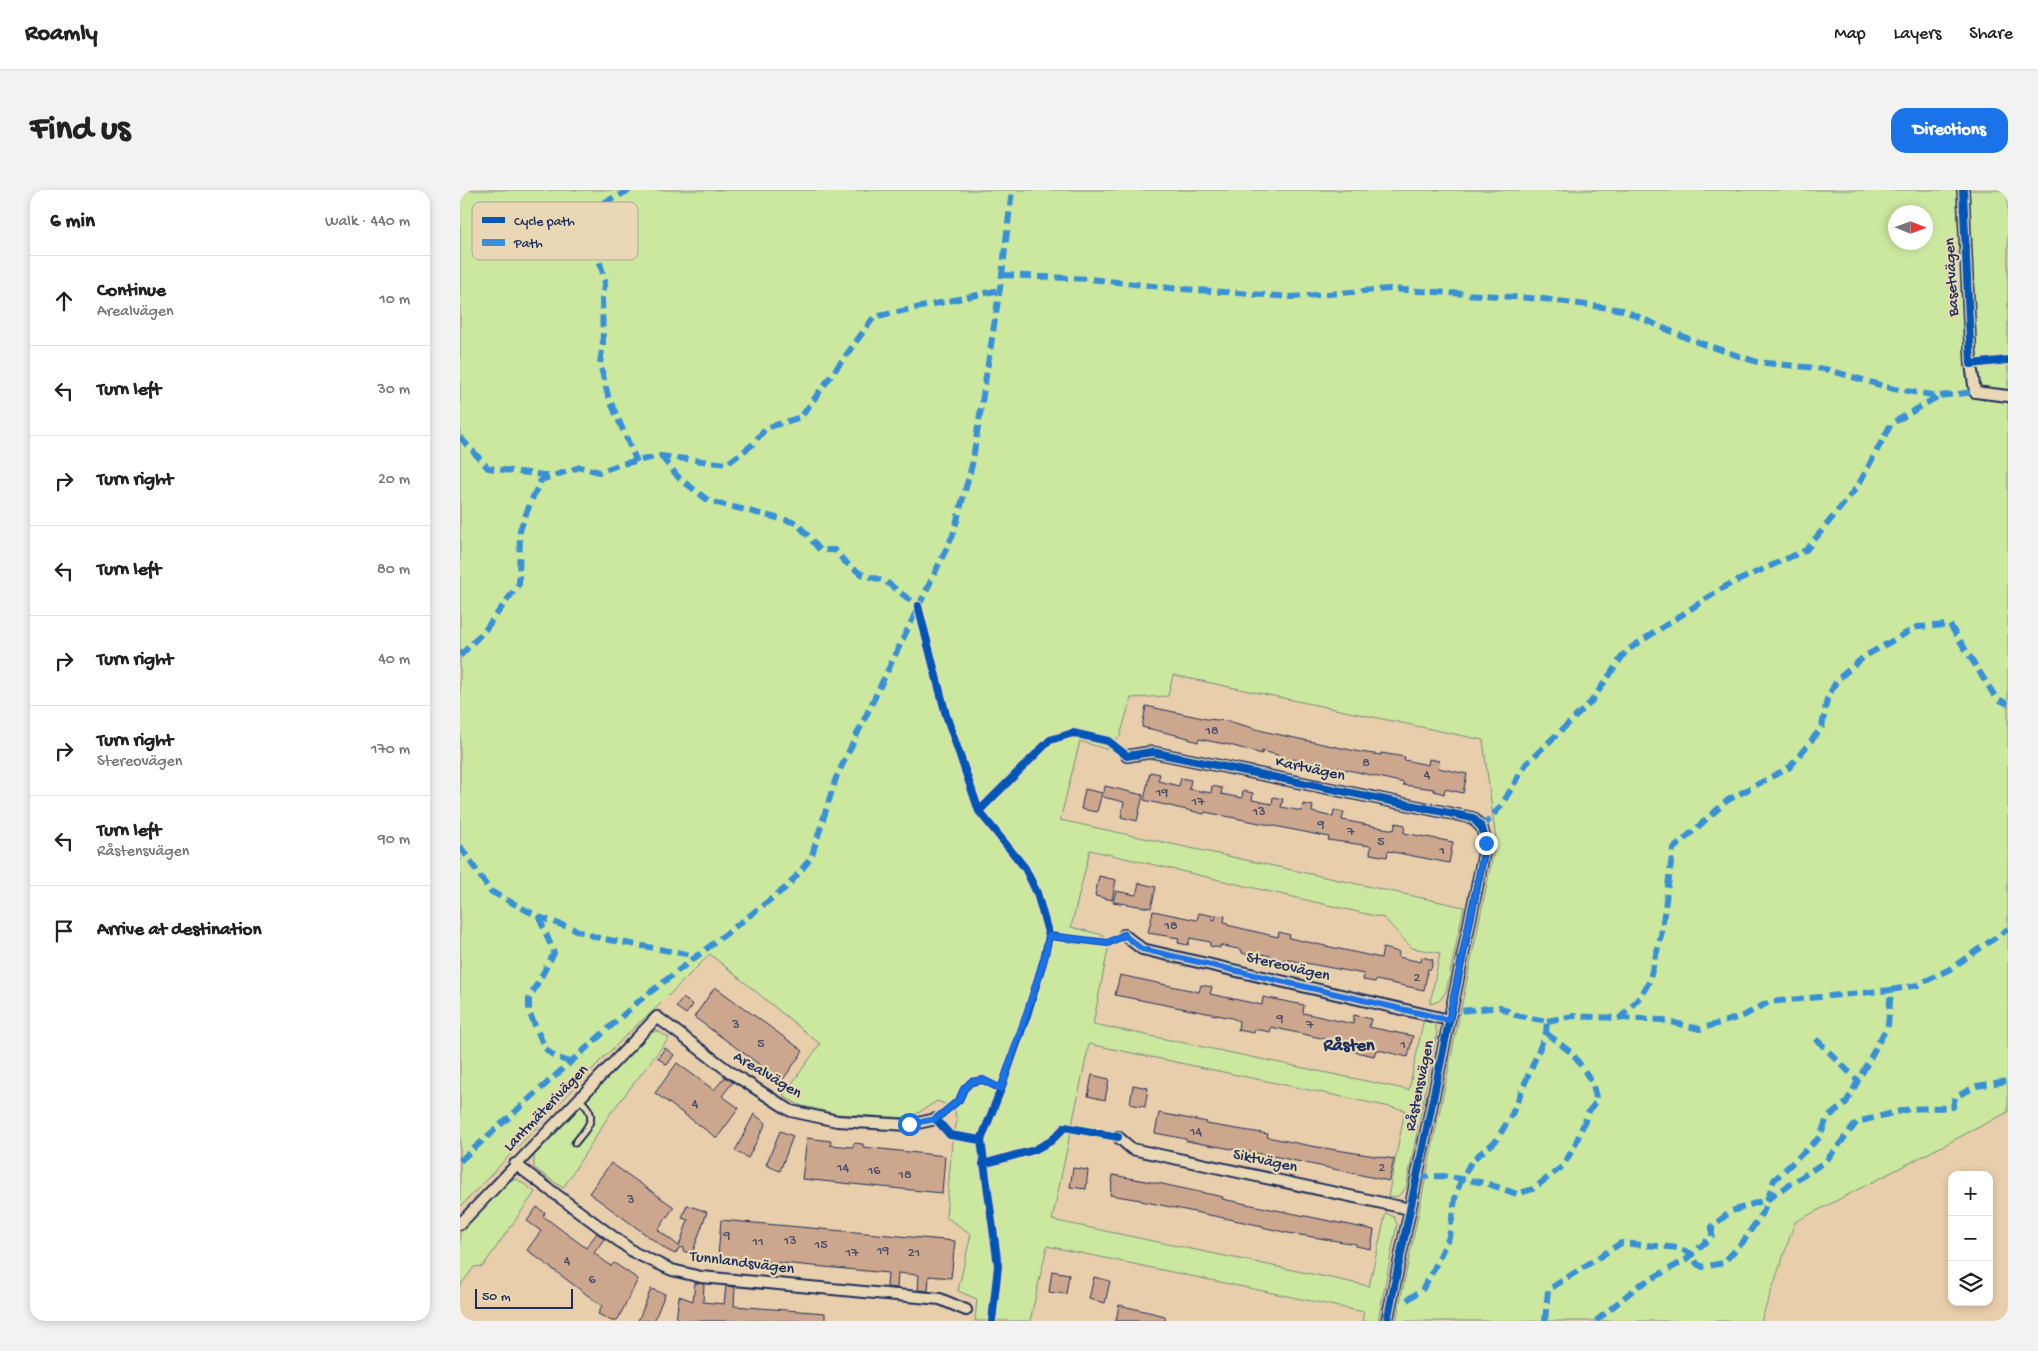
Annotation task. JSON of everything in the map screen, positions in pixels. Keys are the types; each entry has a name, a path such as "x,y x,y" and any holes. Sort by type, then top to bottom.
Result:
{"street":[{"name":"Basetvägen","path":"1963,190 1971,364 1975,392 2008,396"},
{"name":"Kartvägen","path":"1128,756 1152,752 1473,818 1482,828"},
{"name":"Råstensvägen","path":"1388,1321 1486,843 1482,828"},
{"name":"Stereovägen","path":"1124,935 1142,949 1449,1020"},
{"name":"Lantmäterivägen","path":"460,1224 515,1164 657,1017"},
{"name":"Arealvägen","path":"657,1017 730,1072 791,1111 837,1121 909,1124 936,1119"},
{"name":"Siktvägen","path":"1118,1137 1132,1149 1410,1209"},
{"name":"Tunnlandsvägen","path":"515,1164 635,1254 672,1270 701,1277 940,1300 966,1310"}],"lane":[{"path":"575,1143 590,1124 591,1117 588,1107 578,1098"}],"green space":[{"path":"460,190 2008,190 2008,1112 1795,1222 1761,1321 1396,1321 1496,840 1483,740 1173,675 1168,696 1131,698 1120,736 1106,749 1080,741 1060,820 1464,907 1446,992 1439,1001 1430,1004 1440,953 1412,948 1384,918 1090,850 1071,927 1103,935 1108,949 1093,1024 1409,1090 1424,1018 1434,1023 1437,1032 1406,1188 1398,1196 1388,1197 1405,1110 1089,1044 1052,1220 1369,1286 1386,1213 1394,1217 1397,1224 1378,1321 1362,1321 1364,1312 1047,1246 1030,1321 975,1321 977,1299 958,1291 971,1234 946,1217 952,1142 957,1122 954,1107 937,1101 910,1118 837,1114 799,1105 783,1096 820,1044 710,954 640,1022 460,1207"},
{"path":"658,1031 669,1038 610,1114 563,1188 534,1168 534,1155 648,1033"},
{"path":"517,1179 535,1192 483,1266 474,1267 460,1286 460,1233 505,1181"}],"building":[{"path":"1146,706 1207,719 1228,721 1267,732 1360,752 1405,757 1404,760 1428,765 1429,759 1439,761 1438,768 1467,774 1463,793 1445,789 1444,794 1434,791 1434,789 1403,785 1404,783 1353,771 1322,765 1322,767 1292,759 1292,761 1282,759 1282,756 1262,751 1262,754 1199,739 1198,742 1189,738 1142,727"},
{"path":"1150,772 1160,774 1158,781 1179,786 1181,778 1191,780 1189,789 1211,793 1212,786 1222,788 1221,794 1242,798 1243,791 1253,793 1252,800 1272,804 1273,797 1283,799 1281,807 1302,811 1303,804 1313,806 1312,812 1333,817 1334,810 1344,812 1342,820 1394,830 1396,823 1405,825 1404,833 1453,842 1449,863 1388,851 1387,857 1370,854 1371,846 1328,840 1329,837 1205,812 1204,814 1144,800"},
{"path":"1105,786 1143,795 1137,821 1121,817 1124,802 1103,797"},
{"path":"1085,789 1102,793 1097,812 1081,809"},
{"path":"1099,876 1116,880 1112,900 1095,896"},
{"path":"1139,883 1156,887 1151,908 1113,902 1116,891 1136,895"},
{"path":"1153,911 1197,920 1199,913 1213,916 1212,919 1215,920 1216,915 1225,916 1224,922 1228,923 1227,925 1278,937 1279,932 1290,935 1289,938 1381,958 1383,948 1399,952 1398,957 1421,962 1422,957 1433,960 1431,969 1428,969 1424,990 1376,980 1375,982 1363,980 1364,974 1284,959 1284,962 1273,959 1274,957 1254,952 1253,956 1242,953 1242,950 1220,945 1220,948 1210,946 1210,942 1190,938 1188,945 1178,943 1179,938 1148,933"},
{"path":"1120,975 1199,992 1201,985 1212,987 1210,994 1262,1005 1263,997 1304,1005 1303,1013 1353,1024 1354,1015 1371,1019 1369,1027 1413,1036 1408,1057 1378,1050 1376,1050 1374,1056 1347,1050 1348,1044 1271,1027 1270,1032 1255,1029 1254,1033 1238,1030 1239,1021 1232,1018 1115,995"},
{"path":"715,987 803,1051 782,1081 694,1017"},
{"path":"683,998 693,1005 686,1014 676,1007"},
{"path":"665,1048 674,1055 667,1065 658,1058"},
{"path":"677,1063 714,1090 725,1077 733,1082 722,1096 739,1108 717,1138 655,1093"},
{"path":"1092,1075 1109,1079 1105,1100 1088,1096"},
{"path":"1133,1085 1148,1088 1145,1107 1130,1104"},
{"path":"1159,1113 1207,1122 1206,1124 1268,1134 1267,1137 1311,1146 1394,1159 1389,1181 1278,1157 1186,1141 1186,1139 1155,1133"},
{"path":"754,1114 766,1123 748,1158 735,1151"},
{"path":"780,1131 793,1136 780,1171 766,1165"},
{"path":"807,1138 831,1141 830,1145 853,1147 854,1143 863,1144 863,1147 945,1156 942,1193 802,1179"},
{"path":"611,1163 674,1207 658,1230 679,1246 688,1220 682,1218 687,1205 707,1212 692,1254 683,1251 683,1248 680,1247 675,1254 667,1250 589,1193"},
{"path":"1073,1168 1088,1170 1086,1189 1070,1187"},
{"path":"1113,1175 1374,1230 1371,1249 1356,1246 1356,1244 1288,1233 1263,1226 1110,1195"},
{"path":"537,1207 545,1213 543,1216 586,1248 597,1233 604,1239 594,1253 611,1266 614,1263 638,1279 617,1321 612,1321 598,1314 602,1306 527,1250 541,1231 527,1221"},
{"path":"721,1220 955,1241 951,1278 929,1276 928,1291 918,1290 919,1275 898,1273 897,1288 887,1287 888,1273 718,1257"},
{"path":"1052,1271 1069,1274 1066,1294 1049,1292"},
{"path":"1094,1277 1110,1281 1105,1303 1089,1299"},
{"path":"695,1283 704,1284 703,1302 724,1304 726,1286 735,1287 734,1306 825,1313 825,1321 676,1321 679,1296 693,1301"},
{"path":"651,1289 665,1294 654,1321 638,1321"},
{"path":"1119,1305 1165,1316 1165,1321 1116,1321"}],"marked path":[{"path":"605,202 630,190"},
{"path":"460,1161 640,1000 788,886 811,858 836,778 953,535 972,465 1002,275 1012,190"},
{"path":"599,260 605,281 602,297 603,345 600,363 608,396 637,462"},
{"path":"1002,275 1090,279 1170,288 1292,297 1389,289 1544,299 1623,310 1691,340 1757,362 1825,369 1894,389 1939,396 1975,392"},
{"path":"460,656 485,630 519,584 520,530 541,480 580,467 599,472 621,464 661,456 727,464 752,445 766,428 801,417 874,317 1000,290"},
{"path":"1482,828 1501,806 1526,764 1591,702 1626,651 1726,586 1806,550 1858,486 1891,424 1939,396"},
{"path":"460,437 488,468 551,476"},
{"path":"661,456 679,478 709,501 797,523 820,550 835,550 844,561 861,574 885,581 918,606"},
{"path":"1619,1019 1641,996 1649,982 1661,936 1673,849 1728,800 1790,767 1822,727 1827,699 1837,680 1865,656 1917,627 1950,625 1996,698 2008,704"},
{"path":"460,846 490,891 539,917 599,938 697,956"},
{"path":"539,917 554,953 529,999 529,1012 545,1048 555,1057 570,1062"},
{"path":"1545,1321 1548,1290 1621,1243 1679,1248 1692,1254 1697,1264 1703,1267 1723,1263 1743,1242 1764,1210 1774,1180 1820,1137 1827,1118 1846,1103 1888,1025 1891,990 1918,985 1950,969 2008,929"},
{"path":"1547,1021 1573,1016 1662,1020 1700,1029 1743,1016 1769,1002 1891,990"},
{"path":"1407,1300 1422,1290 1431,1275 1449,1237 1456,1193 1462,1179 1472,1160 1496,1141 1512,1114 1546,1033 1547,1021 1515,1015 1500,1007 1451,1012"},
{"path":"1417,1177 1443,1176 1486,1183 1517,1194 1533,1189 1563,1166 1575,1145 1589,1111 1597,1101 1592,1082 1573,1054 1546,1033"},
{"path":"1816,1039 1858,1081"},
{"path":"1596,1321 1638,1286 1686,1260 1712,1236 1712,1226 1732,1211 1768,1199 1826,1161 1857,1122 1909,1109 1953,1107 1955,1097 1977,1086 2008,1081"}],"cycle path":[{"path":"1963,190 1971,364 2008,360"},
{"path":"918,606 946,715 979,811 1025,868 1037,893 1049,936 1027,1015 981,1140 998,1266 992,1321"},
{"path":"979,811 1050,740 1073,733 1108,741 1127,756 1152,752 1473,818 1482,828 1486,843 1387,1321"},
{"path":"1049,936 1108,943 1124,935"},
{"path":"981,1140 950,1135 936,1119 959,1100 964,1089 971,1082 983,1080 1001,1089"},
{"path":"983,1164 1034,1150 1051,1141 1065,1127 1118,1137"}],"district":[{"name":"Råsten","path":"1349,1046"}],"route":[{"path":"909,1124 936,1119 959,1100 964,1089 971,1082 983,1080 1001,1089 1027,1015 1044,960 1049,936 1108,943 1124,935 1142,949 1449,1020 1486,843"}]}
